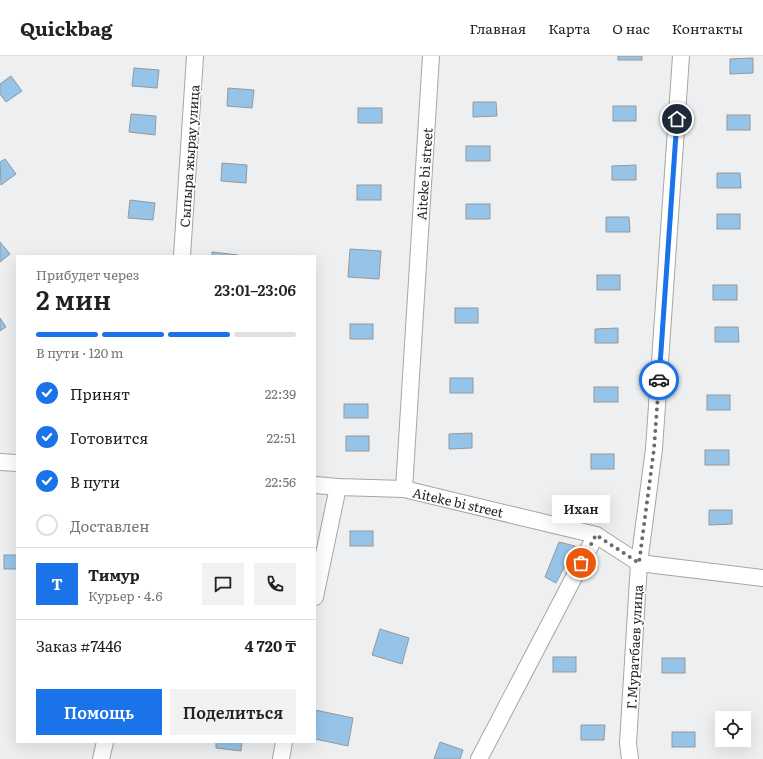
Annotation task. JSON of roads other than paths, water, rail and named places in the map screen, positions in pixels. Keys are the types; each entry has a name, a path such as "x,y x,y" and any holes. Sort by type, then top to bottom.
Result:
{"street":[{"name":"Сыпыра жырау улица","path":"182,255 195,56"},
{"name":"Aiteke bi street","path":"431,56 404,489 596,535 639,563"},
{"name":"Г.Муратбаев улица","path":"630,759 628,743 639,563 654,449 681,56"},
{"path":"0,462 16,463"},
{"path":"316,485 404,489"},
{"path":"316,592 338,487"},
{"path":"479,759 596,535"},
{"path":"639,563 763,578"},
{"path":"101,759 105,743"},
{"path":"281,759 284,743"}],"place":[{"name":"Ихан","path":"581,563"}]}
